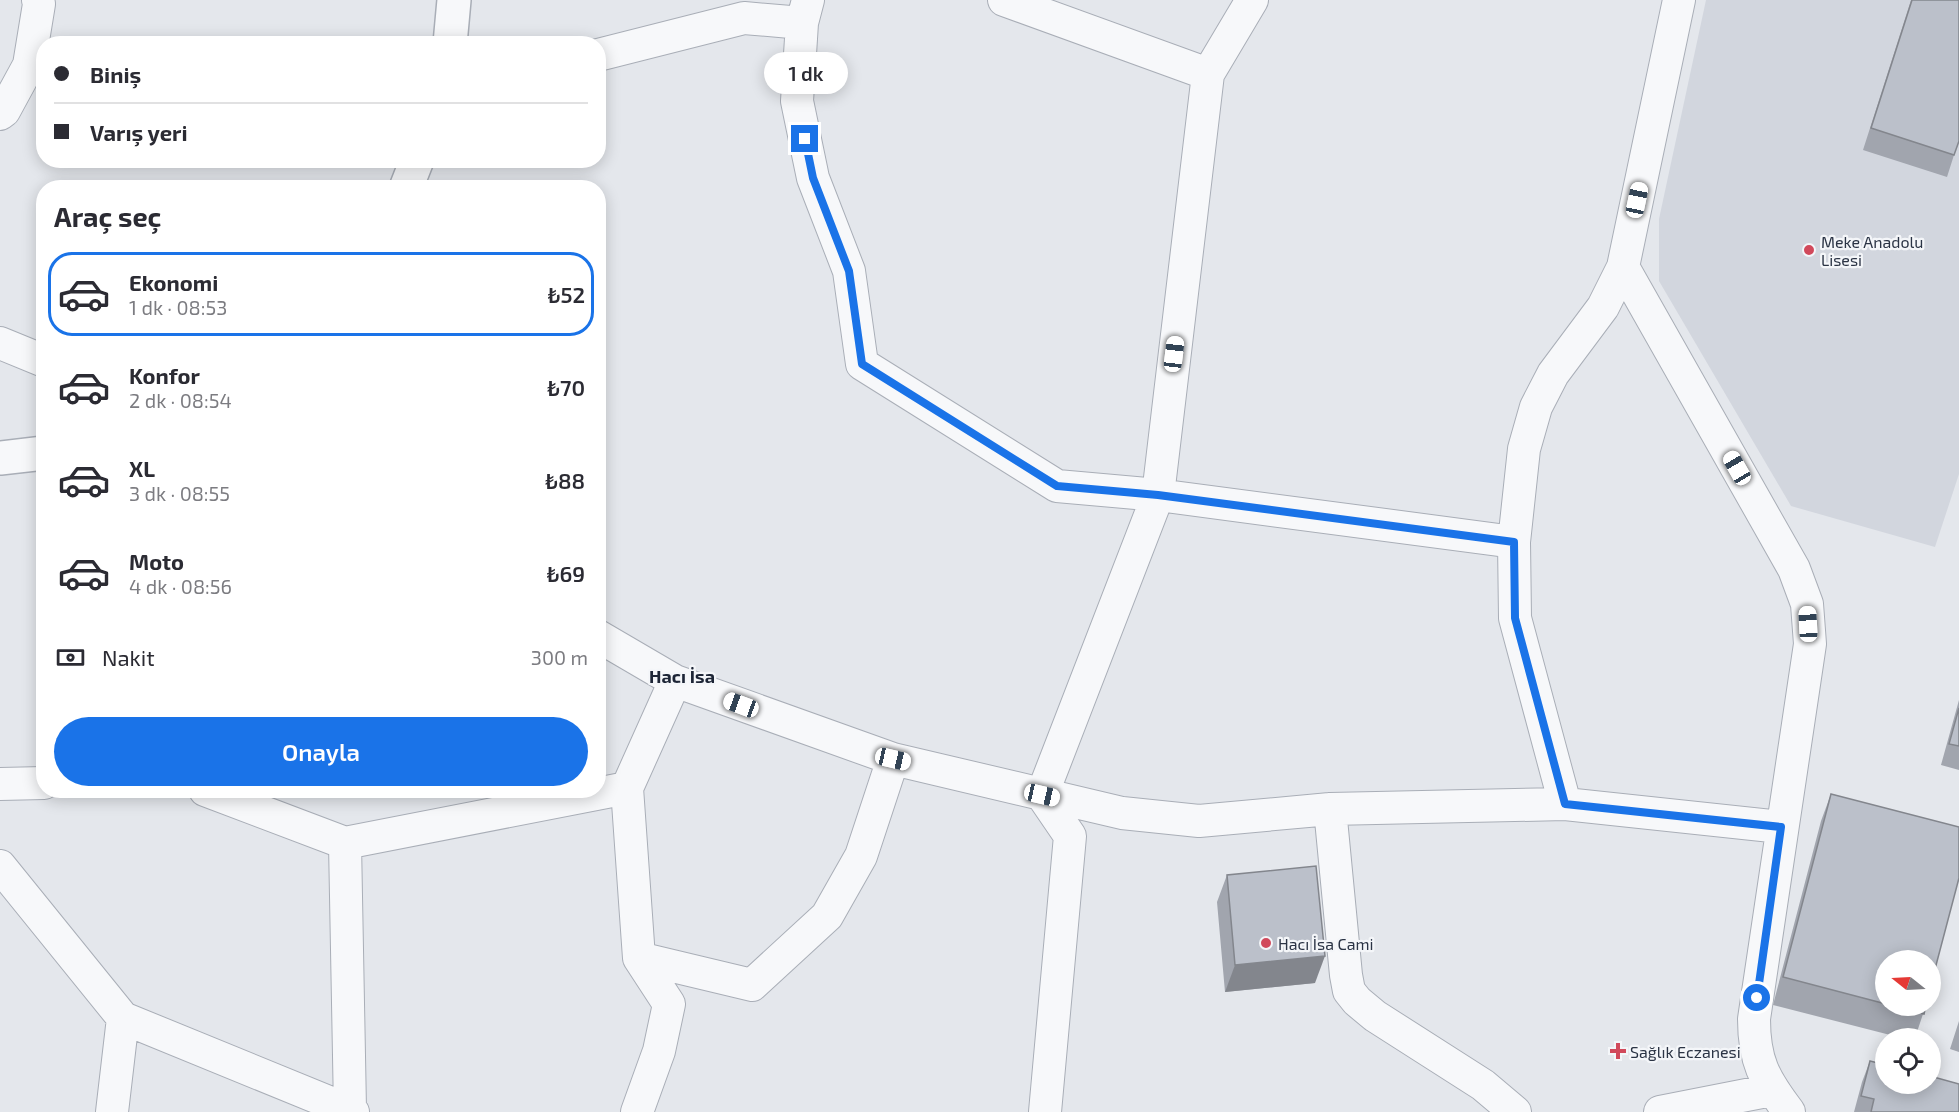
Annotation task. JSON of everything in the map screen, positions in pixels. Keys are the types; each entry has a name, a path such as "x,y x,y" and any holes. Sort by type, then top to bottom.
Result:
{"street":[{"path":"0,114 4,111 29,65 38,0"},
{"path":"451,36 454,0"},
{"path":"1004,0 1208,74"},
{"path":"1042,795 1158,495 1208,74 1252,0"},
{"path":"1565,804 1515,618 1514,542 1524,449 1536,407 1553,374 1603,307 1623,267 1679,0"},
{"path":"606,53 744,18 805,11 797,101 813,178 849,271 862,364 1057,486 1158,495 1514,542"},
{"path":"1623,267 1794,568 1807,604 1810,644 1754,1019 1754,1041 1758,1063 1780,1101 1660,1112"},
{"path":"0,342 36,358"},
{"path":"0,458 36,454"},
{"path":"606,641 675,681 893,759 1122,813 1199,821 1330,809 1565,804 1781,827"},
{"path":"637,1112 659,1051 669,1004 639,958 627,788 675,681"},
{"path":"639,958 752,985 827,916 861,856 893,759"},
{"path":"0,784 36,783"},
{"path":"606,792 627,788"},
{"path":"1042,795 1070,836 1045,1112"},
{"path":"226,798 345,843 576,798"},
{"path":"1330,809 1349,991 1375,1016 1483,1085 1515,1112"},
{"path":"0,866 123,1018 351,1111 345,843"},
{"path":"112,1112 123,1018"}],"shaded area":[{"name":"Meke Anadolu Lisesi","path":"1706,0 1959,0 1959,474 1935,547 1791,506 1659,281 1659,219"}],"building":[{"path":"1912,0 1959,0 1959,141 1954,155 1871,128"},
{"path":"1959,708 1959,746 1949,744"},
{"path":"1831,794 1959,827 1959,878 1940,950 1875,950 1875,1001 1783,977"},
{"name":"Hacı İsa Cami","path":"1316,866 1325,956 1235,965 1227,875"},
{"path":"1870,1061 1875,1062 1875,1094 1941,1094 1941,1079 1959,1084 1959,1112 1871,1112 1874,1099 1861,1096"}],"place":[{"name":"Meke Anadolu Lisesi","path":"1809,250"},
{"name":"Hacı İsa Cami","path":"1266,943"},
{"name":"Sağlık Eczanesi","path":"1618,1051"}],"district":[{"name":"Hacı İsa","path":"682,676"}],"route":[{"path":"805,139 813,178 849,271 862,364 1057,486 1158,495 1514,542 1515,618 1565,804 1781,827 1757,998"}]}
